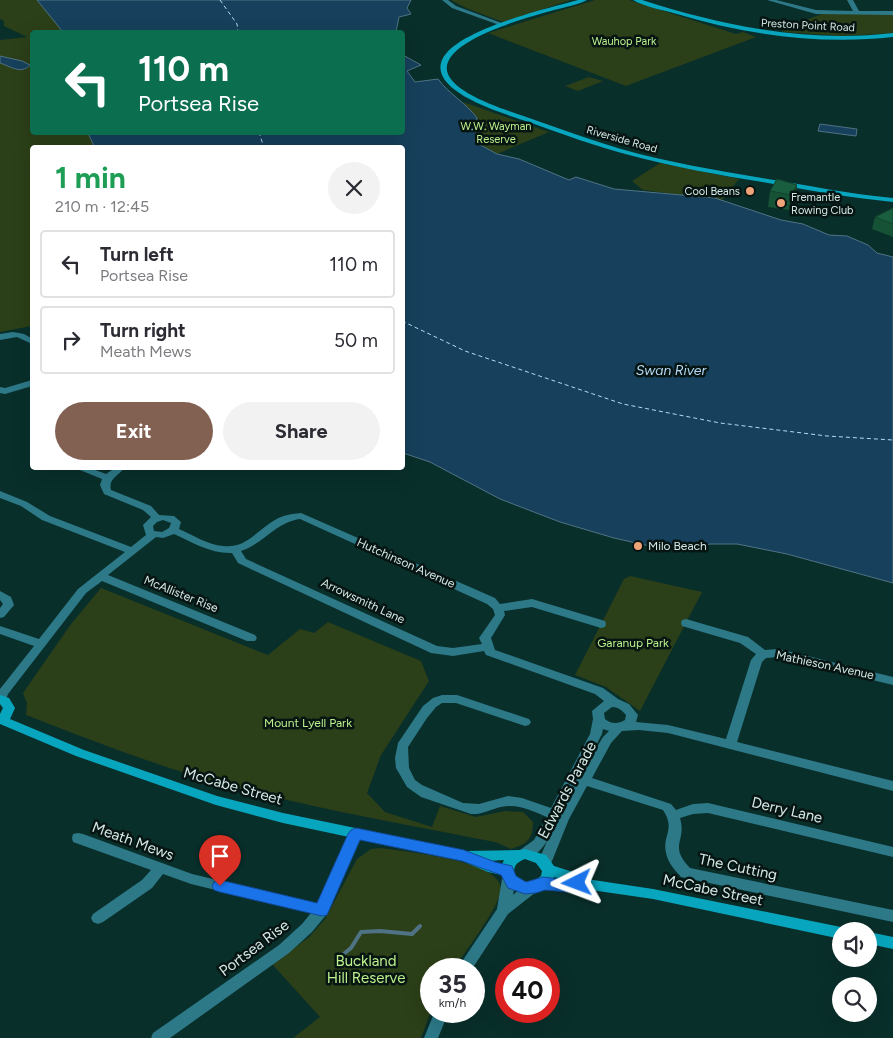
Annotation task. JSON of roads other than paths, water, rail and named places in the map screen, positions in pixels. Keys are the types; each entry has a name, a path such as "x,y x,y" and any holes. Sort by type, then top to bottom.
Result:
{"street":[{"path":"445,0 454,7 504,25 578,0"},
{"path":"559,7 584,0"},
{"name":"Preston Point Road","path":"636,0 693,18 765,33 845,38 893,34"},
{"name":"Preston Point Road","path":"642,0 698,17 759,31 843,36 893,34"},
{"path":"770,0 816,12 893,13"},
{"path":"850,0 857,13"},
{"name":"Riverside Road","path":"504,25 472,36 457,45 445,59 443,70 448,80 474,99 589,141 674,164 851,195 893,200"},
{"path":"0,337 13,334 22,335 30,341"},
{"path":"0,390 5,391 30,384"},
{"path":"88,470 107,478"},
{"path":"117,470 107,478 105,485 107,492 148,508 157,518"},
{"path":"0,494 24,504 46,518 132,551"},
{"name":"Hutchinson Avenue","path":"236,551 245,548 282,519 301,516 491,601 498,608"},
{"path":"166,517 174,519 177,524 174,530 163,535 154,534 148,530 148,525 157,518 166,517"},
{"path":"174,530 223,550 236,551"},
{"path":"0,699 82,591 154,534"},
{"name":"Arrowsmith Lane","path":"236,551 242,561 435,650 453,652 487,647"},
{"name":"McAllister Rise","path":"100,576 251,638"},
{"path":"0,595 7,600 9,605 0,614"},
{"path":"601,624 532,603 498,608 500,615 485,638 490,652 599,691 615,703"},
{"path":"686,623 744,640 763,654"},
{"path":"0,630 41,644"},
{"name":"Mathieson Avenue","path":"730,744 757,660 763,654 779,652 893,681"},
{"path":"587,687 596,696 599,714 609,727 639,726 668,730 893,786"},
{"path":"525,722 457,699 446,698 437,701 430,706 402,746 404,776 411,785 421,792 465,808 478,809 508,801 558,816"},
{"name":"McCabe Street","path":"0,699 5,701 9,708 1,720 80,752 216,800 283,818 464,856 508,875 519,886 567,886 577,883 653,894 832,931"},
{"path":"599,714 608,703 615,703 625,706 632,715 668,730"},
{"name":"Edwards Parade","path":"580,778 596,734 599,714"},
{"path":"621,728 630,723 632,715"},
{"name":"Edwards Parade","path":"522,855 538,844 606,740 621,728"},
{"path":"580,778 667,807 674,815"},
{"name":"Derry Lane","path":"674,815 693,809 708,808 893,852"},
{"name":"The Cutting","path":"674,815 677,822 671,852 676,864 686,873 893,916"},
{"name":"Edwards Parade","path":"547,866 558,816"},
{"name":"Portsea Rise","path":"158,1038 284,949 307,928 322,910 356,834"},
{"name":"Meath Mews","path":"78,838 190,879 322,910"},
{"path":"503,910 510,862 522,855"},
{"name":"McCabe Street","path":"464,856 537,856 547,866 568,876 577,883"},
{"path":"471,958 503,910 549,875 547,866"},
{"path":"98,918 147,884 161,868"},
{"path":"877,940 893,943"},
{"path":"430,1038 437,1023"}],"water":[{"path":"37,0 411,0 407,8 411,14 399,17 396,30 61,30"},
{"path":"0,56 22,61 30,65 27,68 15,69 0,63"},
{"name":"Swan River","path":"405,56 421,65 407,71 415,82 438,79 473,113 477,118 475,142 497,154 519,159 569,180 576,177 614,189 715,198 781,220 803,224 829,235 847,236 868,245 877,253 893,257 893,583 787,554 737,544 710,544 697,548 674,548 645,545 614,538 560,522 500,499 430,462 405,454 405,145 94,145 89,135 405,135"},
{"path":"820,124 857,129 856,136 818,131"}],"waterway":[{"path":"340,957 351,948 361,932 380,931 412,934 420,926"}],"place":[{"name":"Cool Beans","path":"750,191"},
{"name":"Fremantle Rowing Club","path":"781,203"},
{"name":"Milo Beach","path":"638,546"}],"park label":[{"name":"Wauhop Park","path":"624,41"},
{"name":"W.W. Wayman Reserve","path":"496,132"},
{"name":"Garanup Park","path":"633,643"},
{"name":"Mount Lyell Park","path":"308,723"},
{"name":"Buckland Hill Reserve","path":"366,970"}]}
